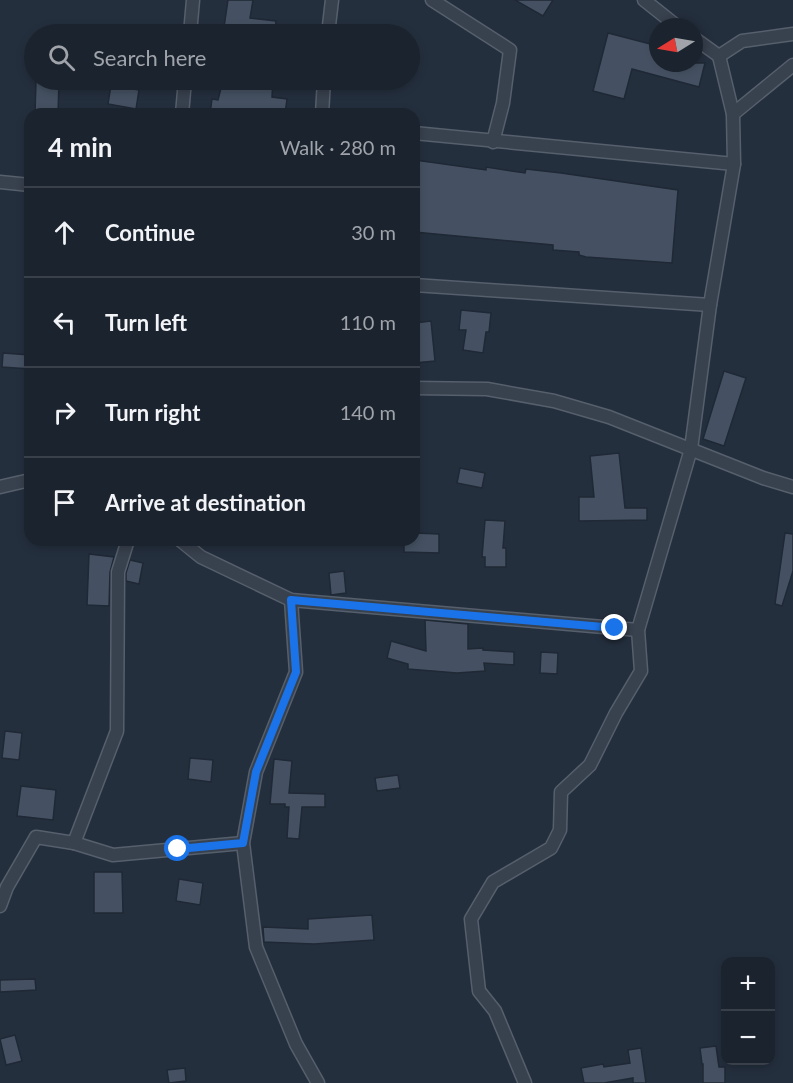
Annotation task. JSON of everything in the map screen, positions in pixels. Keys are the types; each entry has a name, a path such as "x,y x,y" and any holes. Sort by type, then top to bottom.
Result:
{"street":[{"path":"191,24 193,0"},
{"path":"329,24 332,0"},
{"path":"432,0 510,50 503,103 493,142"},
{"path":"644,0 667,18"},
{"path":"719,56 742,41 793,34"},
{"path":"525,1083 495,1011 479,991 471,919 493,882 551,848 560,830 561,792 590,765 616,713 641,671 638,630 691,448 710,305 734,164 733,114 719,56 703,44"},
{"path":"733,114 793,65"},
{"path":"183,108 184,90"},
{"path":"322,108 323,90"},
{"path":"420,134 734,164"},
{"path":"0,182 24,184"},
{"path":"420,285 710,305"},
{"path":"420,388 487,389 554,401 609,417 763,478 793,487"},
{"path":"0,487 24,481"},
{"path":"74,843 117,731 118,572 126,546"},
{"path":"187,546 201,557 291,600 638,630"},
{"path":"291,600 296,672 256,772 243,843 256,947 296,1044 318,1083"},
{"path":"0,906 3,887 36,837 74,843 113,855 243,843"}],"building":[{"path":"228,0 253,0 250,18 276,21 276,24 224,24"},
{"path":"515,0 553,0 543,16"},
{"path":"608,33 649,44 649,72 703,72 699,87 632,69 624,99 593,91"},
{"path":"36,90 59,90 58,108 35,108"},
{"path":"110,90 139,90 136,108 108,104"},
{"path":"220,90 272,90 272,97 287,99 286,108 211,108 212,99 218,100"},
{"path":"420,161 486,170 486,167 525,173 526,169 678,190 672,263 586,257 579,255 579,252 553,250 553,245 420,233"},
{"path":"461,310 491,313 483,353 463,350 466,330 459,330"},
{"path":"431,321 435,361 420,362 420,322"},
{"path":"3,353 24,355 24,369 2,367"},
{"path":"724,371 746,378 724,446 703,439"},
{"path":"619,453 625,508 647,508 647,520 579,521 579,497 594,497 590,456"},
{"path":"460,468 485,473 482,488 457,483"},
{"path":"485,520 505,521 503,548 506,548 506,567 485,567 485,557 482,557"},
{"path":"420,533 439,534 439,553 404,552 404,546 420,546"},
{"path":"785,533 793,534 793,571 782,606 775,604"},
{"path":"89,554 114,557 110,572 109,606 87,605"},
{"path":"130,560 143,563 139,584 126,581"},
{"path":"344,571 346,593 331,595 329,573"},
{"path":"425,620 468,624 468,649 483,648 483,650 514,652 514,665 484,663 485,671 457,673 408,669 408,664 387,658 391,641 426,651"},
{"path":"541,652 558,653 557,674 540,673"},
{"path":"5,731 22,733 19,760 2,758"},
{"path":"190,758 213,760 211,782 188,779"},
{"path":"274,759 292,761 289,793 325,794 325,807 302,807 299,839 287,838 289,807 285,807 285,804 270,804"},
{"path":"398,775 400,788 377,791 375,778"},
{"path":"21,786 56,790 53,820 17,816"},
{"path":"94,872 122,872 123,913 94,913"},
{"path":"179,879 203,883 200,905 176,901"},
{"path":"372,915 374,940 314,944 264,942 263,927 308,929 308,919"},
{"path":"35,979 36,990 0,992 0,980"},
{"path":"15,1035 22,1061 6,1065 0,1039"},
{"path":"716,1046 719,1067 725,1067 725,1083 703,1083 700,1048"},
{"path":"641,1048 646,1083 633,1083 633,1078 604,1083 584,1083 581,1068 630,1063 628,1050"},
{"path":"185,1068 186,1081 169,1083 167,1070"}],"route":[{"path":"178,849 243,843 256,772 296,672 291,600 615,628"}]}
